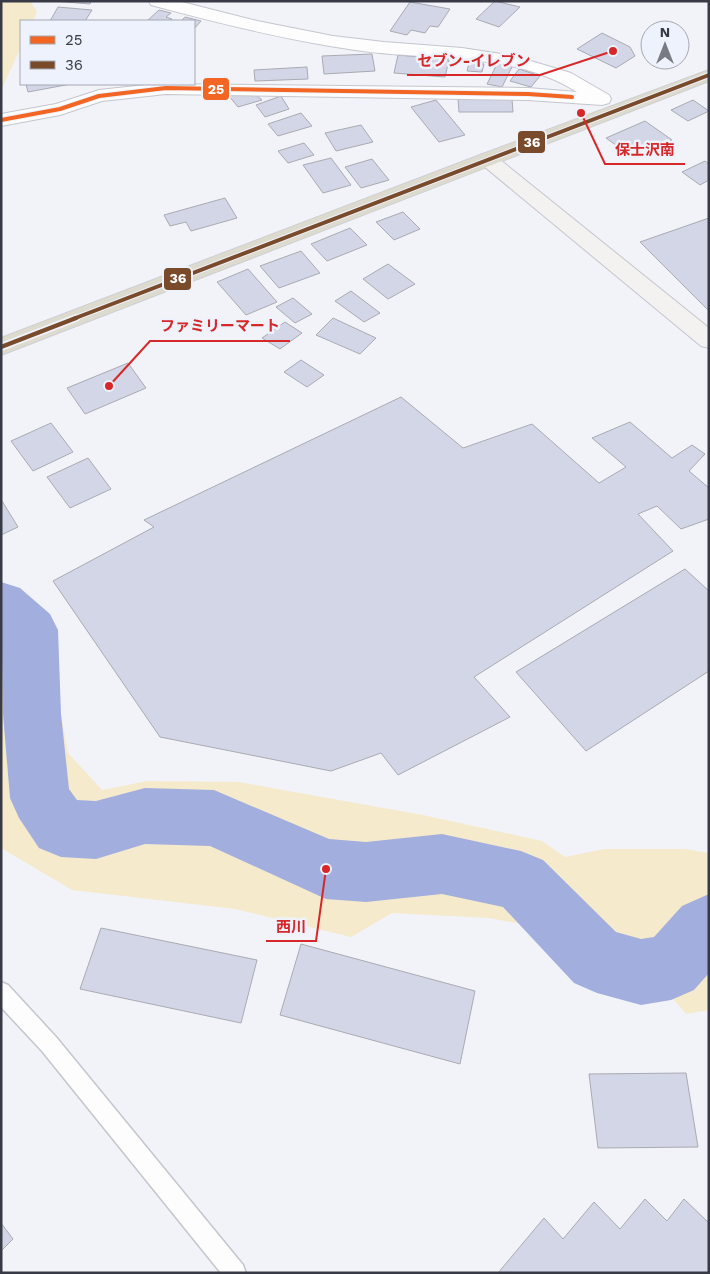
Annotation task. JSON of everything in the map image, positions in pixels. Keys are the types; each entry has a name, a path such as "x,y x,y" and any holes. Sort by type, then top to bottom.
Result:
{"highway":[{"path":"1,348 487,159 610,104 709,75"}],"street":[{"path":"157,1 229,20 358,45 478,54 514,61 566,78 610,104"},
{"path":"1,120 60,109 98,96 166,88 528,94 610,104"},
{"path":"487,159 709,340"}],"lane":[{"path":"1,992 49,1044 235,1273"}],"shaded area":[{"path":"1,1 30,1 37,12 33,20 20,20 20,49 1,91"},
{"path":"1,614 61,714 68,753 102,790 147,781 238,782 423,815 542,841 565,857 604,849 685,849 709,853 709,1010 686,1014 624,943 489,918 392,913 351,937 235,909 72,890 1,848"}],"building":[{"path":"54,1 91,1 90,4"},
{"path":"495,1 520,7 499,27 476,19"},
{"path":"410,2 450,9 438,27 430,26 425,33 411,30 407,35 390,31"},
{"path":"58,7 92,10 86,20 51,20"},
{"path":"159,10 171,13 166,17 171,20 148,20"},
{"path":"185,17 201,21 195,28 195,20 182,20"},
{"path":"602,33 630,47 635,56 616,68 577,49"},
{"path":"372,54 375,71 324,74 322,56"},
{"path":"398,55 449,60 445,77 394,73"},
{"path":"469,63 484,64 482,72 467,71"},
{"path":"497,64 512,67 502,87 487,84"},
{"path":"307,67 308,79 255,81 254,70"},
{"path":"519,69 540,76 531,87 510,81"},
{"path":"26,85 66,85 28,92"},
{"path":"236,93 255,94 262,100 238,107 229,96"},
{"path":"281,96 289,109 265,117 256,105"},
{"path":"458,99 512,99 513,112 459,112"},
{"path":"436,100 465,135 439,142 411,107"},
{"path":"693,100 709,111 688,121 671,110"},
{"path":"301,113 312,126 278,136 268,124"},
{"path":"645,121 672,140 659,146 652,142 627,153 606,138"},
{"path":"361,125 373,142 336,151 325,133"},
{"path":"304,143 314,155 288,163 278,151"},
{"path":"331,158 351,185 323,193 303,165"},
{"path":"372,159 389,180 361,188 345,167"},
{"path":"705,161 709,164 709,180 700,185 682,172"},
{"path":"225,198 237,218 191,231 186,222 170,226 164,215"},
{"path":"403,212 420,229 394,240 376,222"},
{"path":"709,218 709,309 708,310 640,242"},
{"path":"350,228 367,245 327,261 311,244"},
{"path":"301,251 320,273 279,288 260,266"},
{"path":"388,264 415,284 388,299 363,279"},
{"path":"248,269 277,302 246,315 217,282"},
{"path":"351,291 380,313 364,322 335,301"},
{"path":"293,298 312,314 295,323 276,307"},
{"path":"333,318 376,338 360,354 316,335"},
{"path":"285,322 302,333 280,349 262,338"},
{"path":"301,360 324,375 307,387 284,372"},
{"path":"128,363 146,388 85,414 67,388"},
{"path":"401,397 463,448 532,424 599,483 626,467 592,438 630,422 672,458 692,445 705,454 689,471 709,488 709,519 681,529 657,506 638,514 673,551 474,677 510,717 398,775 381,753 331,771 160,737 53,581 154,527 144,520"},
{"path":"51,423 73,452 33,471 11,441"},
{"path":"88,458 111,489 70,508 47,477"},
{"path":"1,502 18,527 1,535"},
{"path":"685,569 709,591 709,671 586,751 516,672"},
{"path":"101,928 257,960 241,1023 80,989"},
{"path":"301,944 475,991 460,1064 280,1015"},
{"path":"686,1073 698,1147 598,1148 589,1074"},
{"path":"645,1199 667,1221 684,1199 709,1223 709,1273 498,1273 544,1218 563,1239 594,1202 620,1229"},
{"path":"1,1223 13,1239 1,1251"}],"waterway":[{"path":"1,604 31,630 32,714 40,798 61,828 96,830 145,816 214,818 326,869 366,872 442,864 521,881 597,960 641,972 671,967 705,928 709,926"}],"transit line":[{"name":"36","path":"1,347 709,75"},
{"name":"25","path":"1,120 60,109 99,96 166,88 528,94 572,97"}],"place":[{"name":"セブン-イレブン","path":"613,51"},
{"name":"保士沢南","path":"581,113"},
{"name":"ファミリーマート","path":"109,386"},
{"name":"西川","path":"326,869"}]}
